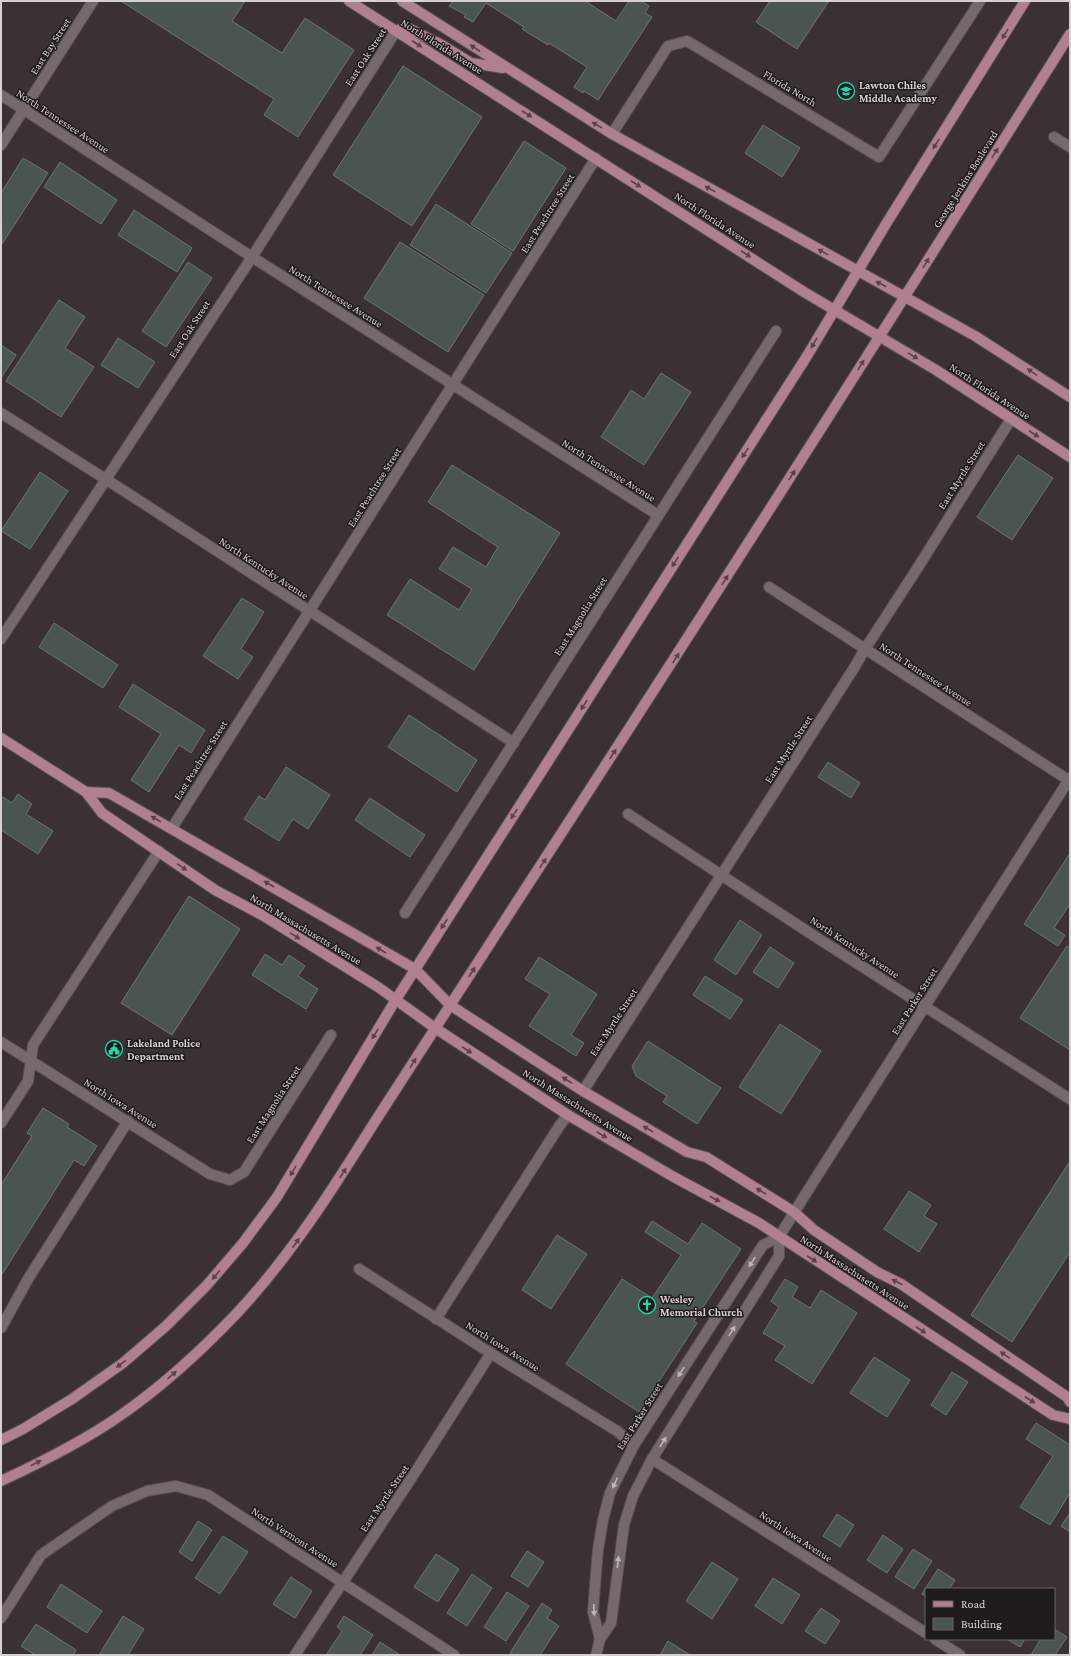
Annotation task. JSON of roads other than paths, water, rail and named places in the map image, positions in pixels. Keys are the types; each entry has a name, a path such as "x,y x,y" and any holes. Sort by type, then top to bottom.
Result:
{"main road":[{"name":"North Florida Avenue","path":"349,1 804,292 936,370 1070,457"},
{"name":"North Florida Avenue","path":"402,1 612,134 975,336 1070,397"},
{"path":"1,1440 23,1429 72,1399 123,1363 166,1326 207,1285 243,1243 277,1197 395,1000 807,356 858,271 1026,1"},
{"path":"396,31 406,27 442,45 471,63 507,68"},
{"name":"George Jenkins Boulevard","path":"1,1481 66,1448 119,1416 168,1379 199,1351 239,1311 296,1243 326,1199 434,1028 705,613 1070,34"},
{"name":"North Massachusetts Avenue","path":"1,738 86,792 102,813 215,890 262,915 378,988 434,1028 568,1115 672,1176 759,1223 1053,1415 1070,1419"},
{"name":"North Massachusetts Avenue","path":"86,792 109,793 415,969 450,1005 583,1091 687,1152 706,1157 794,1212 814,1230 877,1272 902,1284 1067,1397 1070,1402"}],"street":[{"name":"East Bay Street","path":"1,145 93,1"},
{"name":"Florida North","path":"612,134 668,46 687,41 879,157 980,1"},
{"name":"East Oak Street","path":"1,639 252,257 396,31"},
{"name":"North Tennessee Avenue","path":"1,95 658,516"},
{"path":"1054,137 1070,148"},
{"name":"East Peachtree Street","path":"172,828 596,158"},
{"name":"East Magnolia Street","path":"405,913 776,331"},
{"name":"North Kentucky Avenue","path":"1,413 514,743"},
{"name":"East Myrtle Street","path":"583,1091 854,668 1011,419"},
{"name":"North Tennessee Avenue","path":"769,587 1070,780"},
{"name":"East Parker Street","path":"596,1655 600,1639 611,1623 624,1525 633,1496 652,1459 779,1256 780,1237 794,1212 1070,780"},
{"name":"North Kentucky Avenue","path":"628,814 1070,1099"},
{"path":"1,1123 28,1081 33,1046 159,851"},
{"name":"East Magnolia Street","path":"230,1180 244,1172 331,1035"},
{"name":"North Iowa Avenue","path":"1,1042 210,1174 230,1180"},
{"path":"436,1319 560,1125 568,1115"},
{"path":"1,1328 28,1279 128,1121"},
{"name":"East Parker Street","path":"600,1639 593,1612 598,1550 603,1520 610,1493 634,1445 763,1245 780,1237"},
{"name":"North Iowa Avenue","path":"359,1269 436,1319 617,1431 634,1445"},
{"name":"East Myrtle Street","path":"295,1655 416,1471 491,1353"},
{"name":"North Iowa Avenue","path":"652,1459 925,1633"},
{"name":"North Vermont Avenue","path":"1,1618 41,1555 112,1506 147,1490 176,1486 208,1495 454,1655"},
{"path":"937,1640 960,1655"}],"place":[{"name":"Lawton Chiles Middle Academy","path":"846,91"},
{"name":"Lakeland Police Department","path":"114,1049"},
{"name":"Wesley Memorial Church","path":"647,1305"}]}
